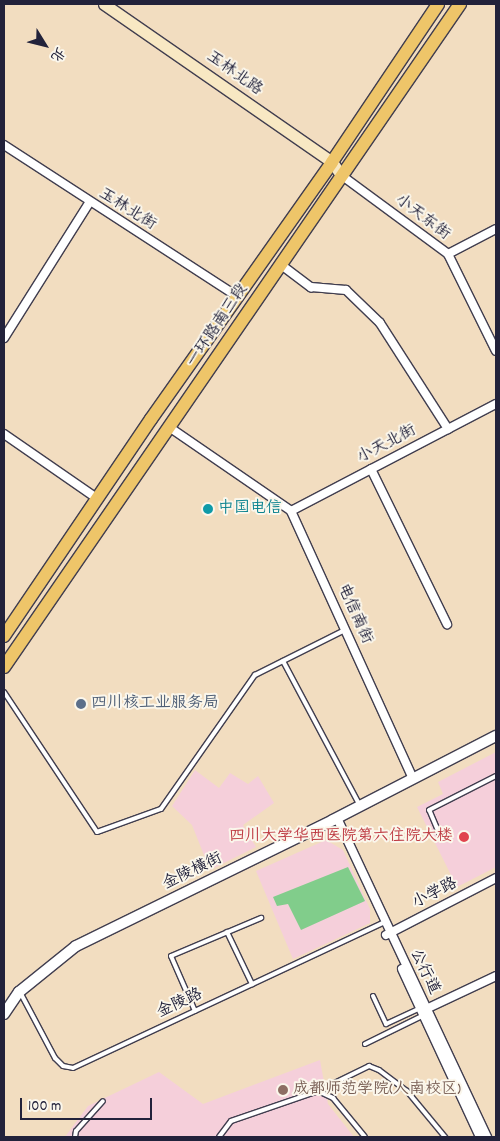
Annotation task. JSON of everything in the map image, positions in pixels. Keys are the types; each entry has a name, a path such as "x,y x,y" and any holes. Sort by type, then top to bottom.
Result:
{"main road":[{"name":"玉林北路","path":"104,4 332,162 341,175"},
{"name":"一环路南三段","path":"4,636 98,500 151,419 332,162 438,4"},
{"name":"一环路南三段","path":"4,668 460,4"},
{"path":"261,264 272,261 277,269"}],"street":[{"name":"玉林北街","path":"4,145 90,203 238,297"},
{"name":"小天东街","path":"341,175 448,254 496,351"},
{"path":"4,338 90,203"},
{"path":"448,254 496,229"},
{"path":"277,269 311,287 346,290 380,323 448,429"},
{"name":"小天北街","path":"291,511 496,404"},
{"path":"169,427 291,511"},
{"path":"4,434 98,500"},
{"path":"371,469 447,624"},
{"name":"电信南街","path":"291,511 412,779"},
{"path":"412,779 495,739"},
{"name":"金陵横街","path":"4,1014 20,992 76,946 335,819 412,779"},
{"name":"公行道","path":"335,819 480,1137"},
{"name":"小学路","path":"388,934 496,878"},
{"path":"423,1011 496,976"},
{"name":"公行道","path":"423,1011 487,1137"}],"lane":[{"path":"4,692 97,832 161,809 255,675 345,630"},
{"path":"283,661 360,806"},
{"path":"439,834 429,810 496,776"},
{"path":"195,1011 170,956 261,918"},
{"name":"金陵路","path":"20,992 55,1058 63,1066 72,1068 383,923"},
{"path":"227,932 252,984"},
{"path":"373,996 386,1024 423,1011"},
{"path":"365,1044 423,1011"},
{"path":"219,1137 231,1121 318,1091 369,1066 379,1070 407,1091 445,1137"},
{"path":"318,1091 332,1098 365,1137"},
{"path":"75,1137 76,1131 103,1101"}],"shaded area":[{"name":"四川大学华西医院第六住院大楼","path":"496,752 496,867 457,887 417,807 443,794 438,782"},
{"path":"195,770 219,788 230,773 248,784 258,776 274,803 243,825 256,847 210,870 192,825 172,806"},
{"path":"326,840 343,850 370,909 370,923 293,959 256,871"},
{"name":"成都师范学院(人南校区)","path":"320,1060 328,1104 354,1137 65,1137 88,1106 159,1072 203,1104"}],"green space":[{"path":"348,867 365,901 301,930 288,904 277,906 273,897"}],"place":[{"name":"中国电信","path":"208,509"},
{"name":"四川核工业服务局","path":"81,704"},
{"name":"四川大学华西医院第六住院大楼","path":"464,837"},
{"name":"成都师范学院(人南校区)","path":"283,1090"}]}
